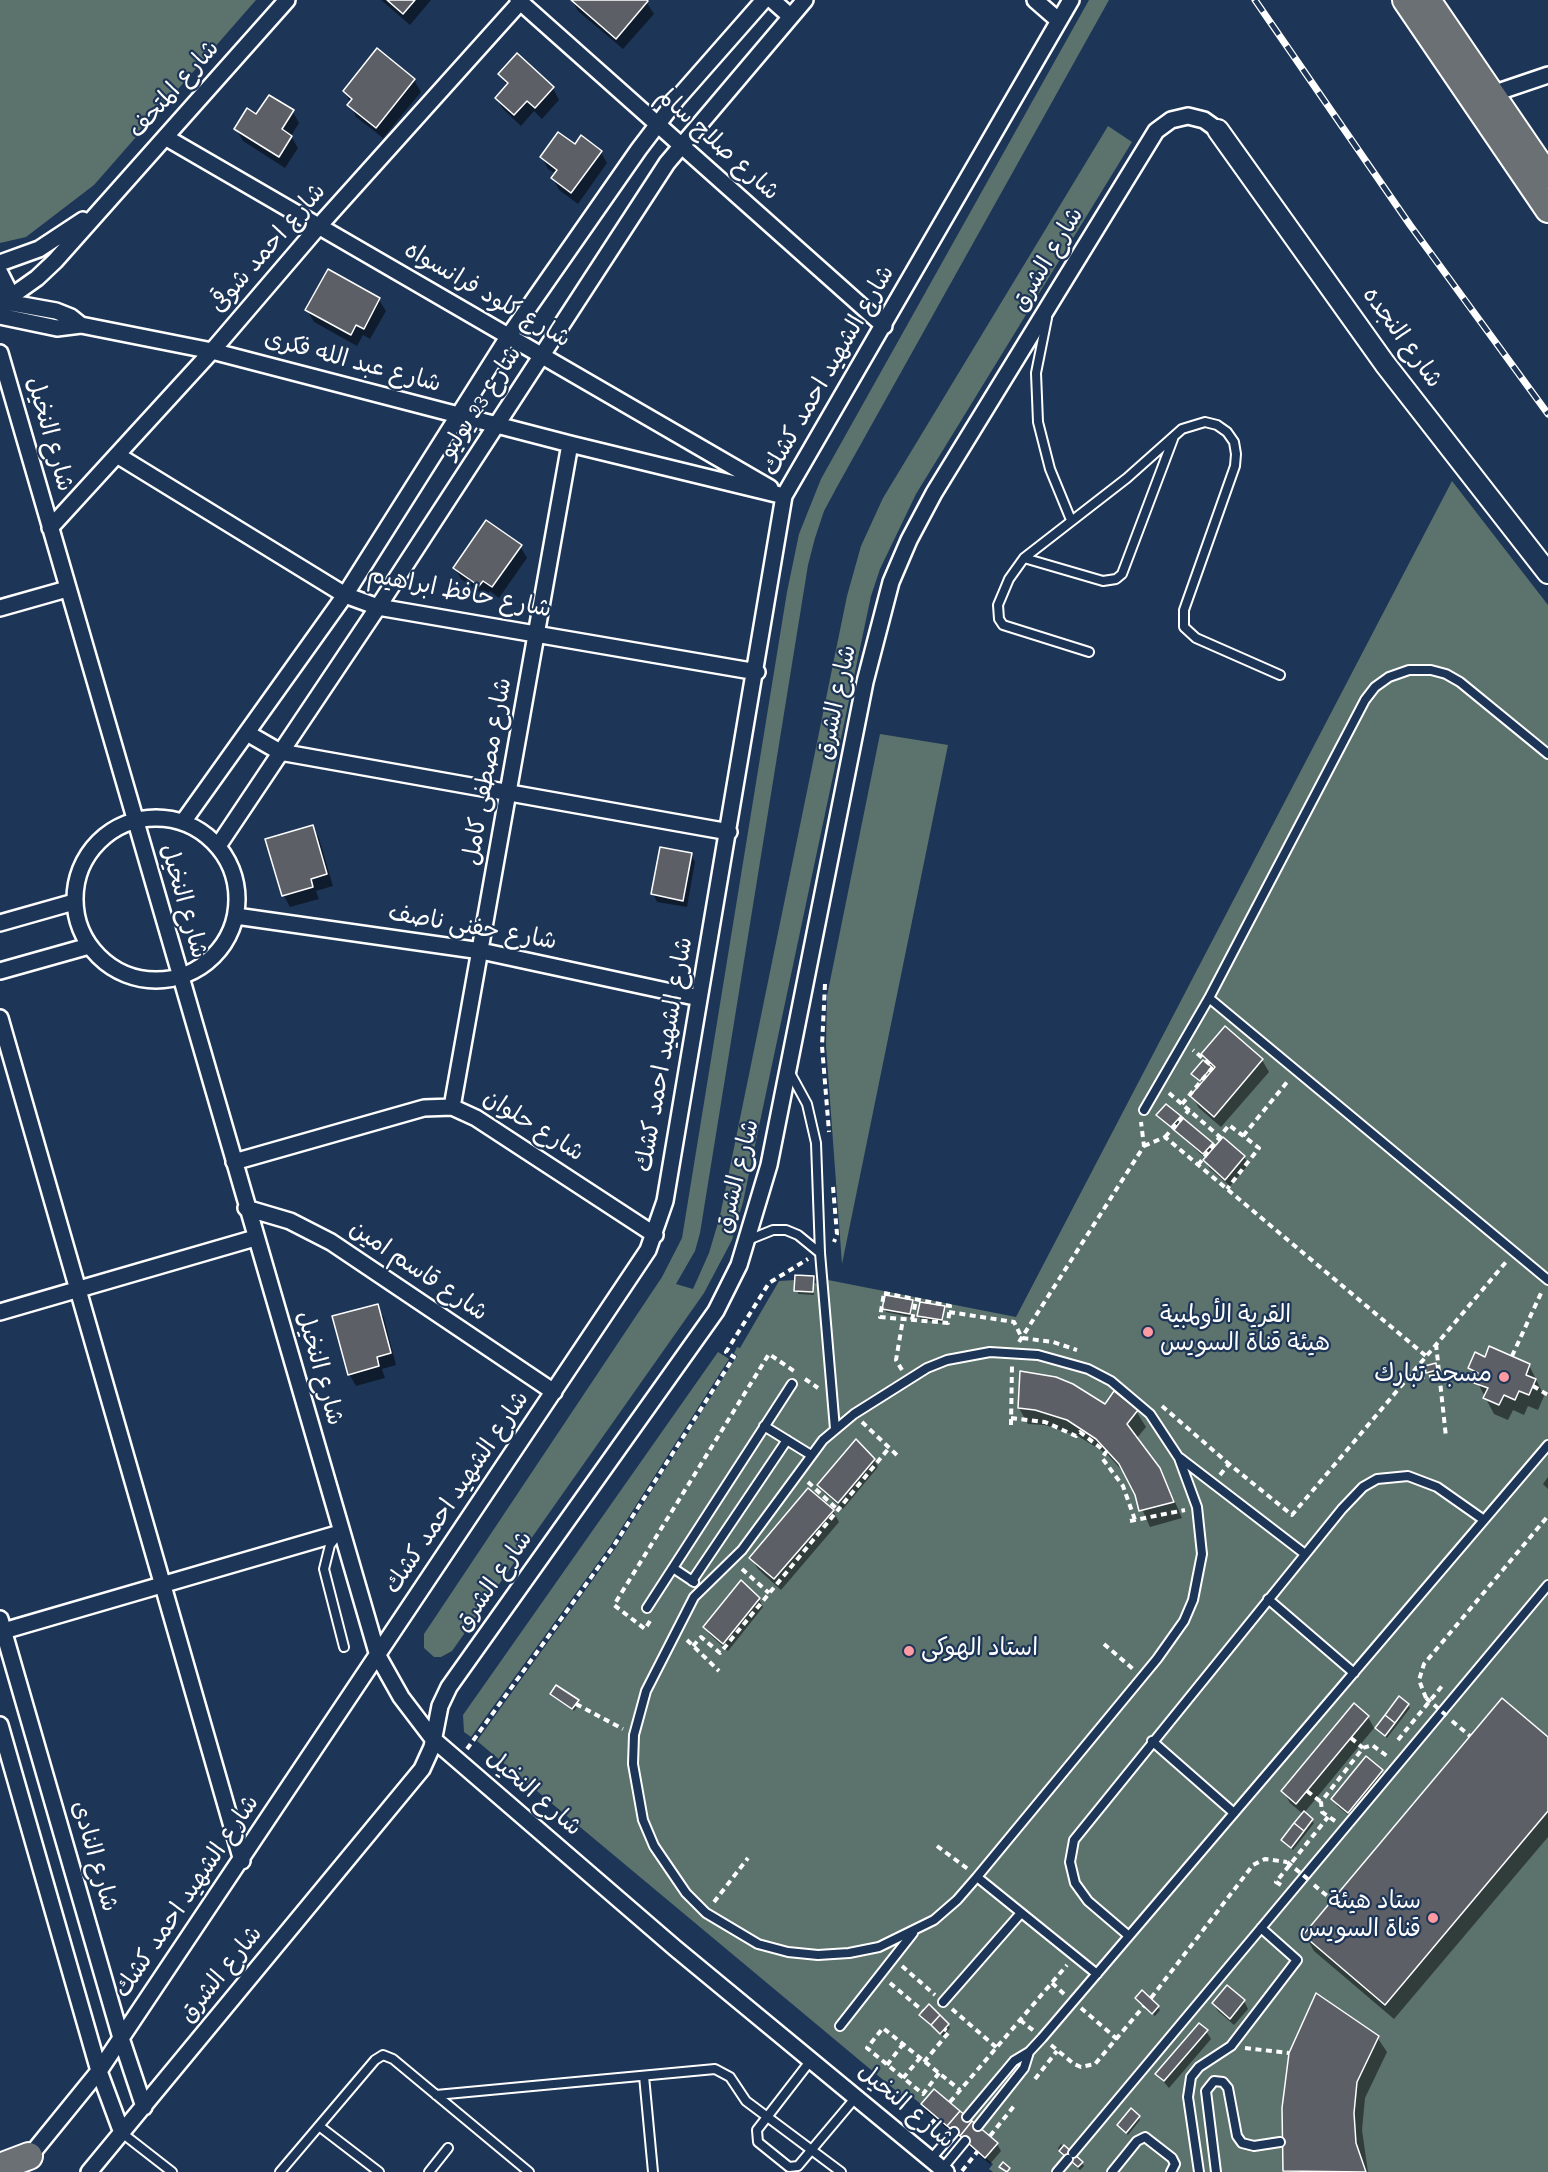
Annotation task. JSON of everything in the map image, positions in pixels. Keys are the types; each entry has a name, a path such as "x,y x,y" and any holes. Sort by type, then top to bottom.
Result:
{"highway":[{"path":"0,2167 23,2164"}],"main road":[{"path":"1405,0 1546,194"},
{"path":"1428,0 1492,94 1546,194"}],"street":[{"name":"شارع المتحف","path":"3,307 55,261 287,0"},
{"name":"شارع 23 يوليو","path":"183,822 345,595 508,337 657,125 764,0"},
{"path":"772,0 790,16"},
{"name":"شارع 23 يوليو","path":"218,846 378,607 680,146 805,0"},
{"path":"1035,0 1058,20"},
{"name":"شارع الشهيد احمد كشك","path":"121,2038 640,1264 655,1235 665,1201 757,672 784,496 1071,0"},
{"name":"شارع صلاح سالم","path":"520,1 884,326"},
{"name":"شارع احمد شوقى","path":"50,528 212,351 319,226 520,1"},
{"path":"1492,94 1548,75"},
{"name":"شارع الشرق","path":"89,2172 422,1769 433,1739 440,1706 449,1687 711,1318 732,1280 748,1240 769,1165 866,682 891,582 909,540 934,493 1156,131 1171,120 1188,116 1204,120 1218,130"},
{"name":"شارع النجده","path":"1218,130 1399,382 1548,573"},
{"name":"شارع كلود فرانسواه","path":"165,137 784,496"},
{"name":"شارع المتحف","path":"0,263 39,249 98,210"},
{"path":"0,273 8,289 3,307"},
{"name":"شارع عبد الله فكرى","path":"3,307 56,311 71,317 81,325 212,351 570,444 784,496"},
{"name":"شارع النخيل","path":"0,353 340,1533 378,1656 402,1697 433,1739 675,1948 940,2167"},
{"name":"شارع مصطفى كامل","path":"452,1107 570,444"},
{"name":"شارع حافظ ابراهيم","path":"117,455 345,595 378,607 757,672"},
{"path":"0,608 67,589"},
{"path":"247,733 280,752 510,791 729,832"},
{"path":"150,818 183,822 202,832 218,846 231,867 237,891 236,916 229,937 216,955 200,969 180,978 159,981 139,980 111,967 89,946 79,925 74,902 76,880 84,860 106,836 134,820 150,818"},
{"path":"0,924 74,902"},
{"name":"شارع حفنى ناصف","path":"236,916 481,951 699,998"},
{"path":"0,971 89,946"},
{"path":"0,1018 242,1860"},
{"name":"شارع حلوان","path":"234,1162 424,1108 452,1107 476,1118 655,1235"},
{"name":"شارع قاسم امين","path":"246,1208 290,1221 330,1242 554,1392"},
{"path":"0,1312 255,1238"},
{"path":"1,1627 163,1584 340,1533"},
{"name":"شارع النادى","path":"1,1627 121,2038 144,2107"},
{"path":"0,1725 99,2071 122,2133"},
{"path":"23,2164 99,2071 121,2038"}],"lane":[{"path":"1051,302 1039,348 1036,373 1038,413 1048,461 1071,520"},
{"path":"1089,652 1009,628 999,619 998,605 1009,579 1024,558 1127,478 1174,436 1192,423 1205,422 1216,425 1230,437 1236,454 1235,466 1184,609 1184,627 1196,638 1280,675"},
{"path":"1024,558 1103,581 1116,579 1122,574 1174,436"},
{"path":"1144,1110 1209,998 1365,700 1382,682 1409,670 1431,670 1446,674 1460,682 1548,754"},
{"path":"1209,998 1548,1280"},
{"path":"789,1070 799,1086 813,1123 820,1252 835,1429"},
{"path":"748,1240 773,1230 786,1230 798,1235 820,1252"},
{"path":"990,1352 1063,1360 1111,1381 1150,1414 1179,1458 1197,1507 1202,1554 1193,1600 1172,1641 957,1900 933,1920 879,1947 849,1953 818,1955 788,1952 758,1944 706,1912 668,1870 643,1820 633,1764 634,1735 654,1670 702,1587 732,1561 811,1455 835,1429 908,1378 948,1360 990,1352"},
{"path":"647,1608 792,1384"},
{"path":"764,1426 811,1455"},
{"path":"692,1581 787,1440"},
{"path":"967,2117 1014,2061 1029,2052 1042,2038 1548,1445"},
{"path":"1179,1458 1305,1554"},
{"path":"1129,1936 1080,1893 1071,1873 1071,1850 1079,1830 1305,1554 1363,1487 1392,1476 1423,1479 1484,1521"},
{"path":"340,1533 330,1545 324,1569 344,1647"},
{"path":"673,1568 702,1587"},
{"path":"1058,2172 1548,1585"},
{"path":"1268,1599 1354,1673"},
{"path":"1152,1742 1234,1813"},
{"path":"977,1877 1097,1974"},
{"path":"943,2002 1022,1913"},
{"path":"1199,2172 1188,2097 1191,2077 1199,2067 1231,2046 1297,1960 1261,1928"},
{"path":"840,2026 914,1931"},
{"path":"978,2126 1024,2068 1029,2052"},
{"path":"280,2172 375,2060 383,2055 393,2059 529,2172"},
{"path":"812,2060 757,2130 756,2139 789,2167 798,2166 856,2097"},
{"path":"436,2095 715,2069 730,2077 742,2097 841,2172"},
{"path":"644,2076 653,2172"},
{"path":"1216,2172 1206,2091 1214,2081 1222,2082 1228,2088 1237,2136 1242,2143 1254,2146 1280,2142"},
{"path":"319,2126 378,2172"},
{"path":"940,2167 954,2132"},
{"path":"122,2133 172,2172"},
{"path":"1112,2172 1137,2141 1145,2138 1172,2158 1175,2164 1171,2172"},
{"path":"940,2167 965,2141"},
{"path":"429,2172 448,2148"}],"path":[{"path":"1182,1104 1213,1067 1184,1042"},
{"path":"1243,1136 1296,1071"},
{"path":"1159,1084 1220,1137"},
{"path":"1144,1110 1141,1120 1144,1146"},
{"path":"1011,1425 1012,1353 1144,1146 1165,1137 1189,1110"},
{"path":"1198,1165 1229,1125 1259,1148 1227,1190"},
{"path":"1165,1137 1426,1356"},
{"path":"1213,1484 1229,1464 1292,1515 1515,1252"},
{"path":"1512,1356 1548,1280"},
{"path":"884,1293 916,1300 950,1306 948,1323 880,1317 884,1293"},
{"path":"912,1320 916,1300"},
{"path":"949,1312 1014,1322 1022,1338"},
{"path":"903,1319 896,1360 908,1378"},
{"path":"1436,1343 1446,1437"},
{"path":"1407,1378 1440,1376"},
{"path":"1533,1386 1548,1395"},
{"path":"1011,1418 1045,1422 1076,1436 1080,1432 1106,1452 1102,1458 1123,1486 1132,1520 1197,1507"},
{"path":"693,1647 701,1637 720,1653 889,1448"},
{"path":"798,1473 838,1510"},
{"path":"1470,1736 1426,1698 1419,1680 1424,1664 1548,1516"},
{"path":"732,1561 769,1593"},
{"path":"1104,1644 1142,1677"},
{"path":"576,1704 634,1735"},
{"path":"1351,1738 1363,1748"},
{"path":"1345,1827 1328,1817 1320,1809 1321,1802 1363,1748 1376,1746 1397,1764"},
{"path":"1307,1791 1321,1802"},
{"path":"1291,1892 1276,1882 1328,1817"},
{"path":"937,1846 977,1877"},
{"path":"706,1912 748,1858"},
{"path":"1150,1998 1252,1865 1265,1859 1287,1862 1332,1900"},
{"path":"950,2102 1075,1956"},
{"path":"911,1974 921,1983"},
{"path":"880,1975 923,2011"},
{"path":"1020,2020 1074,2064 1088,2067 1100,2060 1144,2006"},
{"path":"964,2020 997,2048"},
{"path":"939,2073 923,2094 867,2048 883,2028 920,2058 939,2073 960,2090"},
{"path":"924,2061 949,2032 944,2029"},
{"path":"886,2065 903,2044"},
{"path":"1243,2048 1289,2053"},
{"path":"903,2078 920,2058"},
{"path":"961,2172 978,2151"}],"green space":[{"path":"0,0 256,0 94,185 26,237 0,243"},
{"path":"1089,0 1109,0 838,485 824,511 815,538 808,565 700,1233 695,1251 676,1284 693,1289 709,1253 720,1216 847,596 861,546 883,498 1108,126 1132,142 916,494 880,569 871,596 743,1202 732,1240 704,1293 452,1651 441,1657 434,1657 424,1648 424,1634 662,1277 682,1238 787,592 799,534 821,479"},
{"name":"القرية الأولمبية هيئة قناة السويس","path":"1452,481 1548,605 1548,2172 993,2172 989,2169 993,2164 910,2095 906,2099 477,1741 615,1549 737,1356 734,1353 737,1347 740,1348 779,1281 795,1280 795,1275 814,1276 814,1283 827,1285 828,1280 1016,1317"},
{"path":"880,734 948,745 842,1264 826,1046 827,996"},
{"path":"718,1352 729,1359 610,1546 471,1737 464,1732 463,1715"}],"building":[{"path":"387,0 415,0 403,14"},
{"path":"571,0 647,0 648,1 616,39"},
{"path":"377,48 415,79 376,128 347,105 352,99 343,91"},
{"path":"517,53 554,87 535,108 527,101 514,115 495,98 508,83 498,74"},
{"path":"269,95 294,110 282,129 292,136 279,157 234,129 247,108 256,114"},
{"path":"558,132 575,144 581,135 602,151 571,193 551,178 557,170 540,157"},
{"path":"328,269 380,298 364,329 356,325 351,335 305,310"},
{"path":"486,520 522,545 492,587 483,581 479,586 453,568"},
{"path":"313,825 327,874 311,879 313,887 282,896 265,839"},
{"path":"660,847 692,853 683,901 651,894"},
{"path":"1225,1026 1263,1059 1214,1117 1190,1096 1215,1067 1201,1054"},
{"path":"1203,1060 1212,1067 1200,1081 1191,1074"},
{"path":"1166,1104 1181,1116 1171,1127 1156,1115"},
{"path":"1183,1118 1213,1143 1203,1154 1174,1130"},
{"path":"1223,1137 1245,1156 1225,1180 1203,1160"},
{"path":"795,1275 814,1276 813,1292 794,1291"},
{"path":"885,1295 913,1300 910,1314 882,1309"},
{"path":"920,1302 945,1306 942,1320 917,1316"},
{"path":"378,1304 391,1353 377,1357 379,1366 348,1375 332,1316"},
{"name":"مسجد تبارك","path":"1489,1346 1530,1364 1526,1375 1536,1379 1529,1395 1519,1391 1515,1400 1504,1395 1499,1405 1483,1398 1488,1388 1474,1383 1478,1373 1468,1368 1475,1352 1485,1357"},
{"path":"1436,1363 1437,1370 1426,1373 1425,1366"},
{"path":"1020,1371 1056,1377 1073,1384 1105,1404 1114,1391 1138,1410 1127,1424 1160,1468 1174,1502 1139,1511 1135,1495 1119,1464 1096,1439 1067,1420 1035,1410 1018,1408"},
{"path":"856,1439 875,1459 838,1503 817,1485"},
{"path":"808,1488 834,1510 774,1579 749,1558"},
{"path":"741,1580 760,1598 723,1644 703,1627"},
{"path":"556,1685 579,1700 572,1709 550,1694"},
{"path":"1399,1696 1409,1704 1395,1723 1385,1715"},
{"path":"1502,1698 1548,1737 1548,1811 1385,2005 1303,1935"},
{"path":"1354,1703 1369,1716 1296,1804 1281,1791"},
{"path":"1385,1715 1395,1723 1385,1736 1375,1728"},
{"path":"1366,1756 1383,1770 1348,1813 1331,1799"},
{"path":"1304,1811 1313,1819 1304,1831 1294,1823"},
{"path":"1294,1823 1304,1831 1291,1848 1281,1840"},
{"path":"1227,1985 1245,2000 1230,2019 1212,2003"},
{"path":"1142,1990 1159,2006 1152,2014 1135,1998"},
{"path":"1316,1993 1379,2036 1357,2082 1354,2113 1356,2143 1366,2172 1283,2171 1282,2108 1289,2053"},
{"path":"929,2004 940,2015 931,2025 919,2015"},
{"path":"940,2015 949,2024 940,2034 931,2025"},
{"path":"1199,2023 1208,2030 1164,2081 1155,2074"},
{"path":"934,2089 960,2111 947,2126 921,2104"},
{"path":"1131,2108 1140,2116 1126,2133 1117,2125"},
{"path":"960,2111 972,2121 960,2136 947,2126"},
{"path":"972,2121 998,2143 985,2158 960,2136"},
{"path":"1064,2145 1083,2162 1078,2167 1059,2151"},
{"path":"1003,2162 1010,2168 1007,2172 999,2167"}],"railway":[{"path":"1255,0 1410,225 1548,414"}],"place":[{"name":"القرية الأولمبية هيئة قناة السويس","path":"1148,1332"},
{"name":"مسجد تبارك","path":"1504,1377"},
{"name":"استاد الهوكى","path":"909,1651"},
{"name":"ستاد هيئة قناة السويس","path":"1433,1918"}]}
